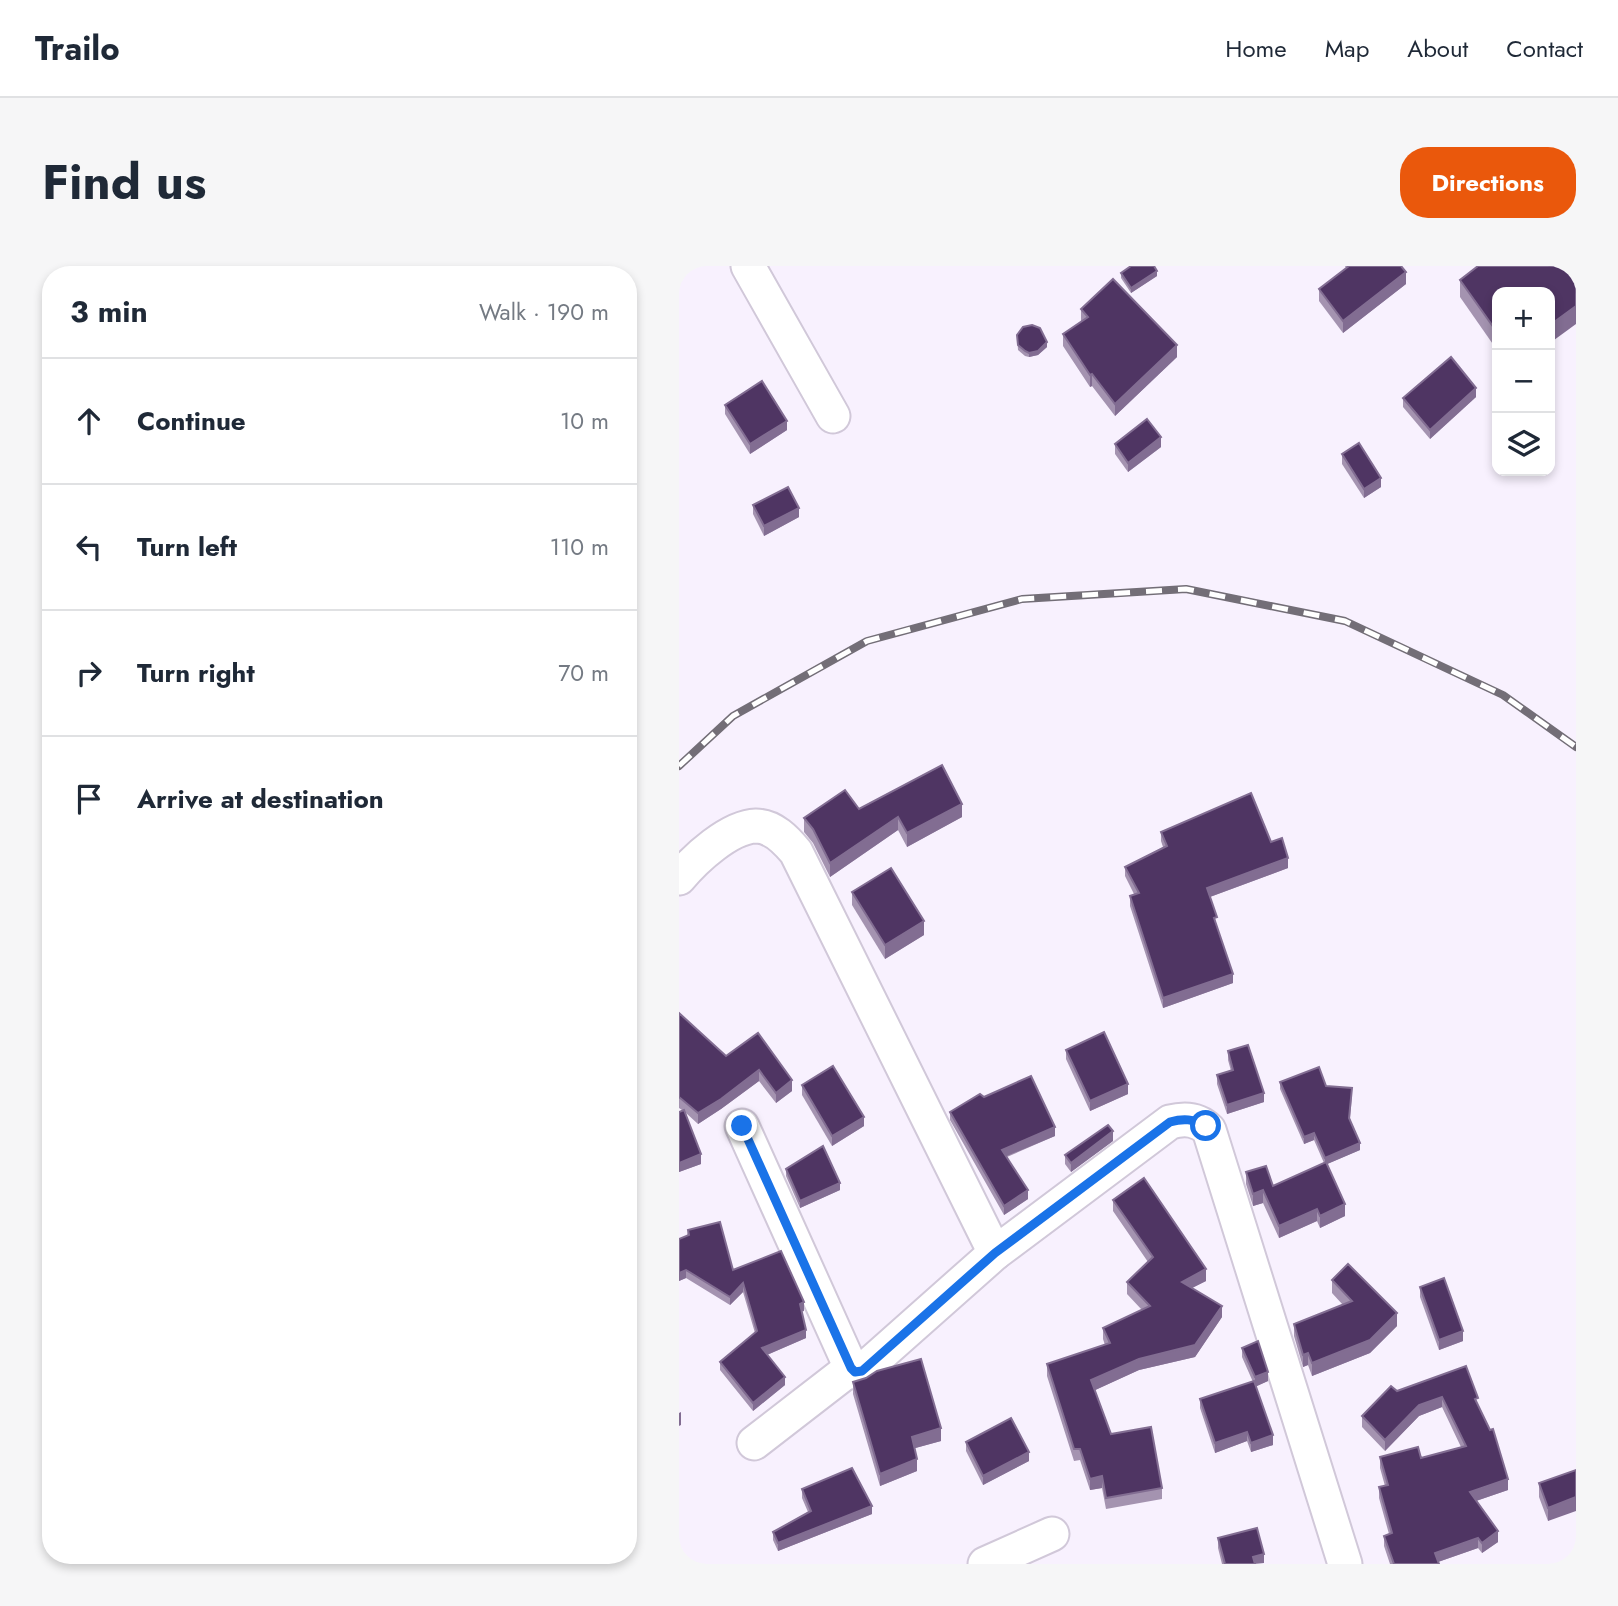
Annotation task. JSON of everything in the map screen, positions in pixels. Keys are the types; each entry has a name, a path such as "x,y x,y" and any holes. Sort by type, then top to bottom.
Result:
{"street":[{"path":"748,266 833,416"},
{"path":"679,878 708,847 745,828 757,826 769,829 783,837 796,852 995,1253"},
{"path":"742,1126 855,1372 862,1371 995,1253 1170,1122 1191,1120 1206,1126 1345,1564"},
{"path":"754,1443 851,1368"},
{"path":"985,1564 1052,1534"}],"building":[{"path":"1131,266 1154,266 1157,271 1131,288 1121,273"},
{"path":"1349,266 1401,266 1406,272 1343,321 1319,289"},
{"path":"1478,266 1576,266 1576,306 1555,321 1555,287 1492,287 1492,325 1460,280"},
{"path":"1113,279 1177,345 1115,404 1092,374 1090,375 1063,334 1088,317 1081,309"},
{"path":"1032,325 1040,328 1047,342 1038,351 1029,353 1018,345 1017,335 1023,327"},
{"path":"1451,357 1476,388 1430,430 1403,398"},
{"path":"762,381 787,421 750,444 725,405"},
{"path":"1147,419 1161,437 1128,463 1115,444"},
{"path":"1359,443 1381,478 1364,489 1342,454"},
{"path":"788,487 799,508 764,526 753,505"},
{"path":"942,765 962,804 907,833 898,817 830,863 813,829 804,818 845,790 859,809"},
{"path":"1251,793 1271,842 1282,838 1288,858 1207,888 1233,974 1163,998 1130,896 1139,893 1125,867 1167,846 1161,832"},
{"path":"891,868 924,921 885,945 852,892"},
{"path":"679,1013 726,1056 758,1033 792,1080 776,1093 759,1070 698,1113 679,1097"},
{"path":"1104,1032 1128,1084 1090,1101 1066,1050"},
{"path":"1248,1045 1264,1093 1227,1105 1217,1075 1233,1070 1228,1051"},
{"path":"833,1066 864,1117 832,1136 802,1085"},
{"path":"1319,1067 1326,1086 1352,1088 1349,1118 1360,1143 1325,1158 1314,1133 1304,1137 1280,1082"},
{"path":"1031,1076 1055,1127 1002,1150 1028,1190 1004,1206 950,1112 980,1094 984,1097"},
{"path":"684,1110 701,1154 679,1163 679,1112"},
{"path":"1108,1125 1113,1131 1071,1163 1065,1155"},
{"path":"823,1146 840,1183 800,1201 786,1169"},
{"path":"1326,1162 1345,1204 1320,1216 1317,1209 1279,1226 1263,1190 1253,1194 1246,1172 1266,1166 1273,1186"},
{"path":"1144,1178 1206,1269 1182,1282 1222,1306 1195,1345 1139,1359 1091,1380 1111,1434 1151,1427 1162,1488 1106,1498 1102,1476 1090,1479 1080,1449 1074,1449 1047,1364 1110,1343 1103,1328 1150,1306 1127,1282 1153,1257 1113,1200"},
{"path":"720,1222 733,1270 781,1251 804,1302 800,1304 806,1330 762,1348 785,1377 753,1403 720,1362 757,1331 743,1283 730,1297 686,1270 679,1273 679,1239 689,1235 688,1230"},
{"path":"1348,1264 1397,1313 1370,1340 1312,1363 1308,1353 1303,1355 1294,1324 1352,1301 1332,1280"},
{"path":"1444,1278 1463,1331 1439,1340 1420,1287"},
{"path":"1258,1341 1268,1372 1255,1377 1242,1348"},
{"path":"921,1359 941,1428 912,1437 917,1459 880,1474 853,1382 877,1371"},
{"path":"1466,1366 1478,1398 1475,1399 1490,1430 1493,1429 1508,1479 1470,1492 1498,1531 1482,1543 1478,1538 1435,1553 1439,1564 1394,1564 1384,1536 1392,1533 1379,1487 1388,1485 1380,1457 1418,1447 1421,1458 1466,1446 1442,1397 1419,1405 1385,1440 1362,1416 1391,1386 1397,1391"},
{"path":"1254,1381 1273,1435 1251,1443 1247,1432 1215,1443 1200,1399"},
{"path":"1011,1418 1029,1452 983,1476 966,1442"},
{"path":"852,1468 872,1506 778,1543 773,1532 811,1511 802,1489"},
{"path":"1576,1470 1576,1497 1548,1508 1539,1483"},
{"path":"1257,1528 1264,1554 1253,1557 1255,1564 1225,1564 1218,1538"}],"railway":[{"path":"679,766 733,716 867,641 1022,599 1186,589 1345,621 1503,695 1576,747"}],"route":[{"path":"742,1126 855,1372 862,1371 995,1253 1170,1122 1191,1120 1206,1126"}]}
